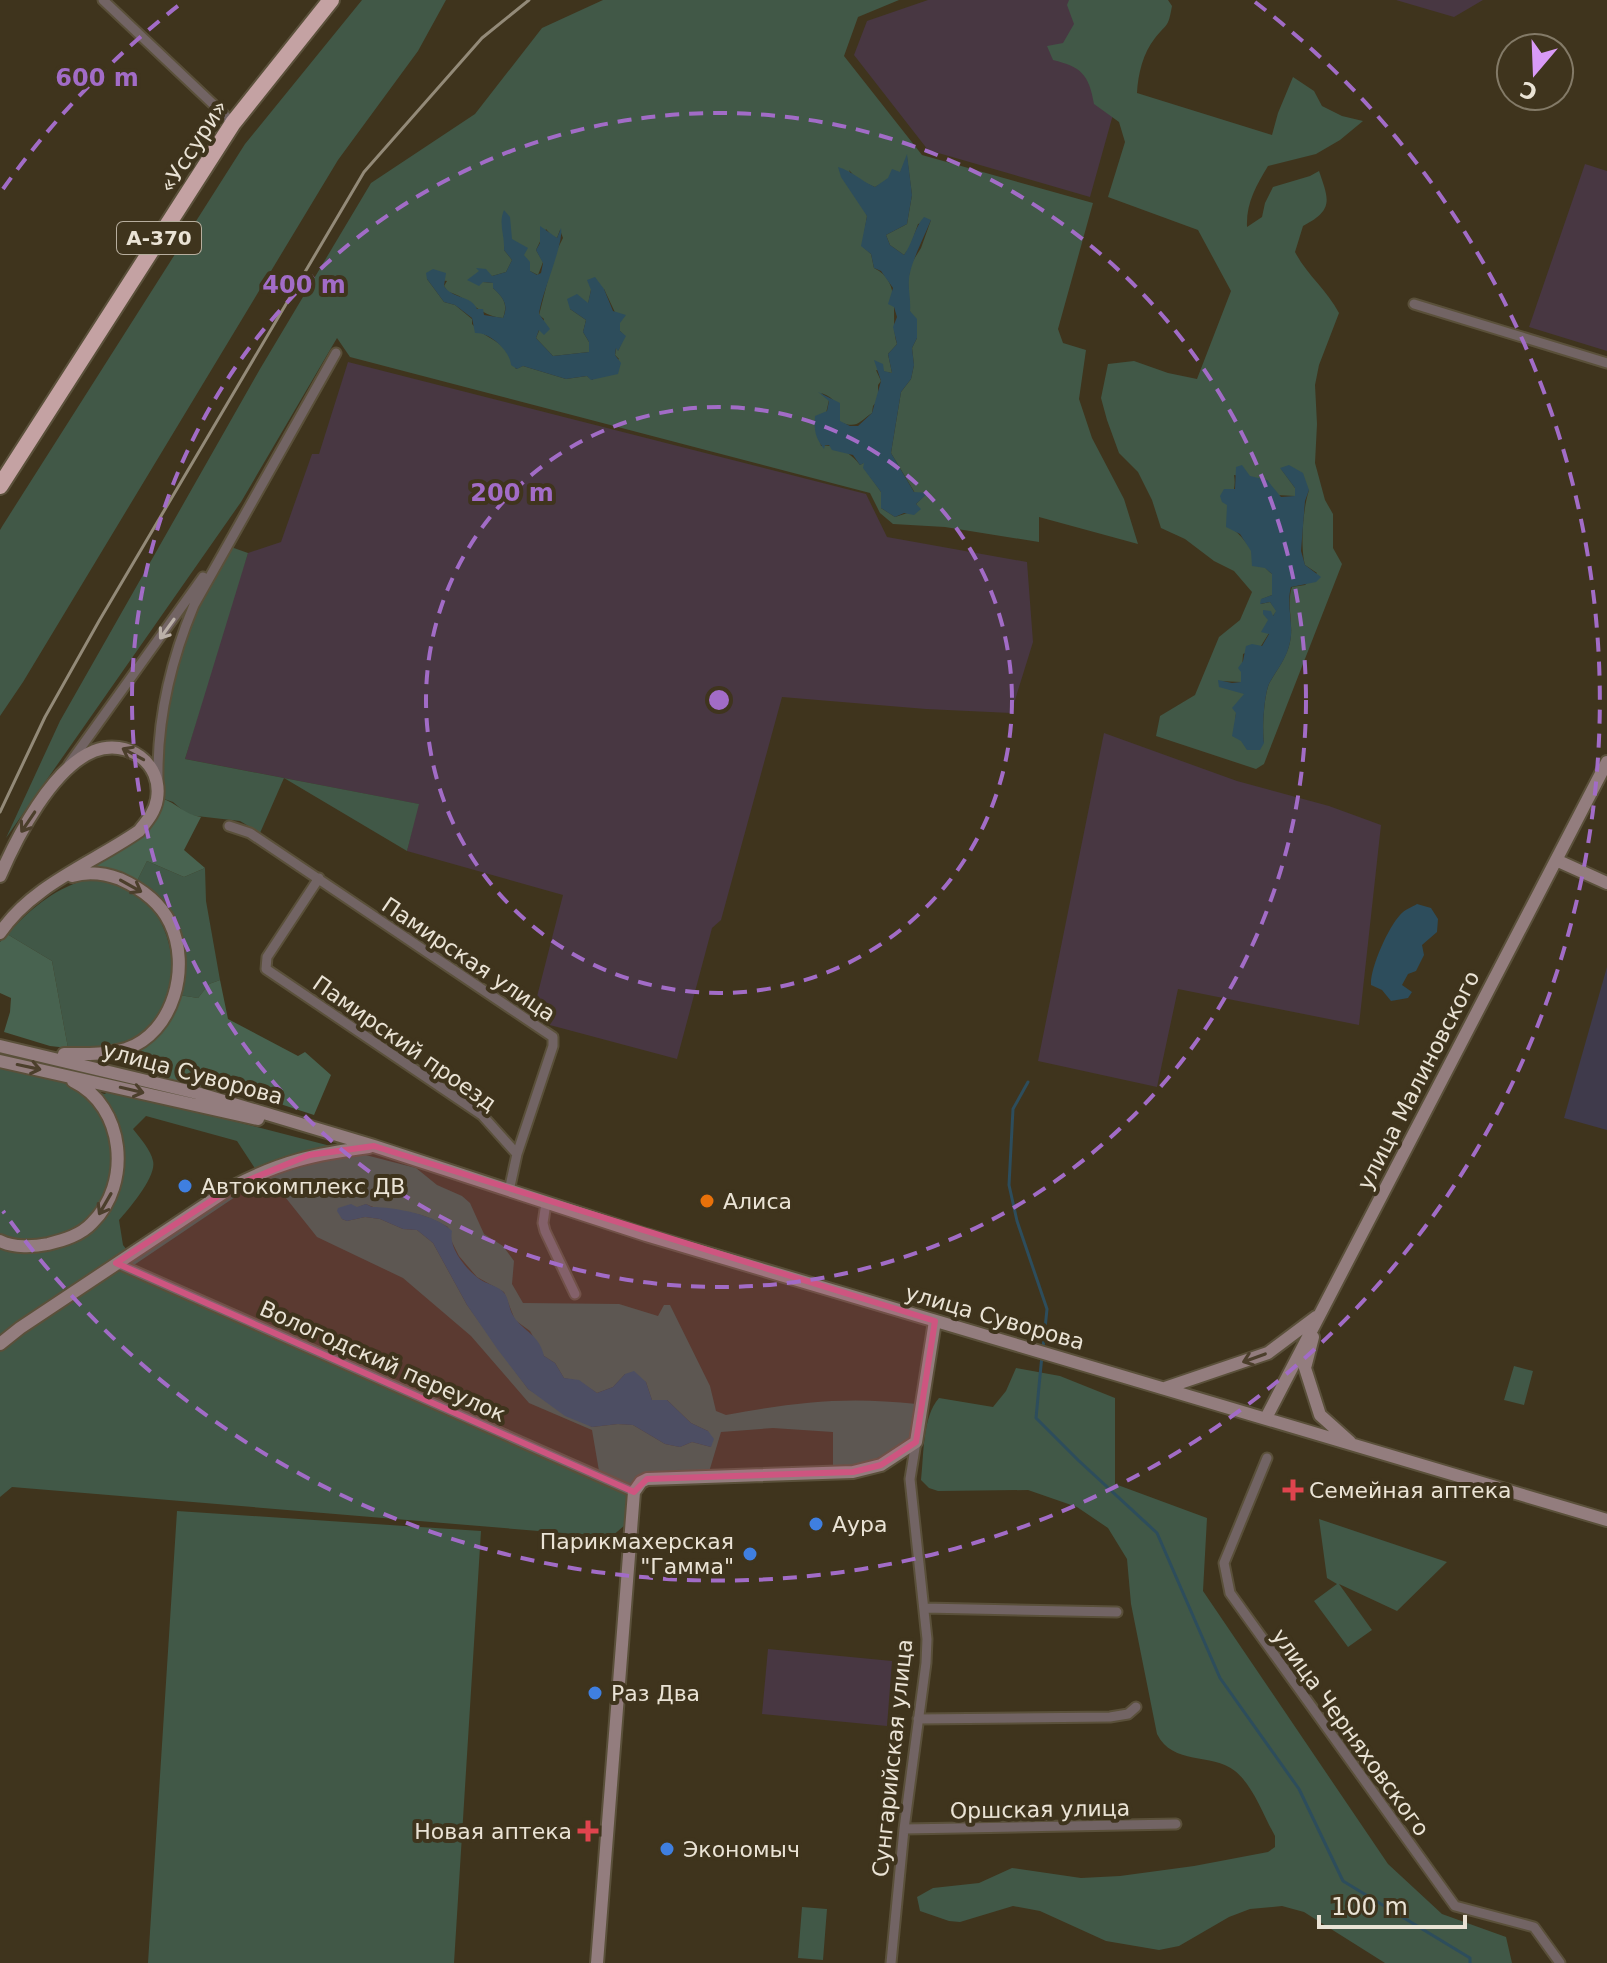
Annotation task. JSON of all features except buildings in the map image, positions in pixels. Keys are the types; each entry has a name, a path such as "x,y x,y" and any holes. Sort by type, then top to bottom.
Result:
{"highway":[{"name":"«Уссури»","path":"0,486 233,123 331,0"}],"street":[{"path":"103,0 233,123"},
{"path":"1414,304 1607,363"},
{"path":"0,933 10,918 57,881 139,831 151,817 157,802 158,751 168,680 179,641 227,542 336,353"},
{"path":"0,876 14,843 227,542"},
{"path":"64,772 92,752 109,747 123,748 139,755 151,766 158,783"},
{"name":"улица Малиновского","path":"1266,1418 1607,762"},
{"name":"Памирская улица","path":"229,826 250,833 553,1037 553,1046 517,1154 509,1191"},
{"path":"1556,860 1607,883"},
{"path":"2,1046 61,1054 103,1054 128,1048 160,1025 171,1005 178,982 176,940 170,921 156,903 133,885 106,874 81,873 57,881"},
{"name":"Памирский проезд","path":"319,878 267,957 266,969 482,1115 517,1154"},
{"name":"улица Суворова","path":"2,1046 184,1089 374,1146 646,1235 1607,1520"},
{"name":"улица Суворова","path":"1,1061 374,1146"},
{"path":"0,1241 36,1247 67,1239 91,1225 105,1208 116,1184 118,1158 115,1131 102,1105 87,1088 56,1073"},
{"path":"0,1344 116,1263 232,1187 262,1171 309,1155 374,1146"},
{"path":"546,1203 545,1231 575,1294"},
{"name":"Вологодский переулок","path":"116,1263 634,1492"},
{"path":"1165,1388 1268,1353 1318,1315"},
{"path":"1318,1315 1305,1368 1320,1415 1353,1445"},
{"name":"Сунгарийская улица","path":"891,1963 904,1829 926,1663 927,1639 910,1479 935,1321"},
{"path":"597,1963 634,1492 647,1479 853,1472 881,1465 916,1442"},
{"name":"улица Черняховского","path":"1267,1458 1224,1563 1230,1593 1455,1906 1534,1927 1560,1963"},
{"path":"924,1608 1117,1612"},
{"path":"918,1719 1110,1717 1128,1714 1136,1707"},
{"name":"Оршская улица","path":"904,1829 1176,1824"}],"highlighted area":[{"path":"374,1146 935,1321 916,1442 881,1465 853,1472 647,1479 634,1492 116,1263 232,1187 309,1155"}],"shaded area":[{"path":"928,0 1145,0 1090,197 928,150 854,55 867,21"},
{"path":"1396,0 1483,0 1454,17"},
{"path":"1585,164 1607,171 1607,351 1529,327"},
{"path":"348,362 866,494 887,537 1027,562 1033,642 1011,713 782,697 721,920 712,928 677,1059 531,1020 563,895 407,851 418,804 185,759 248,553 281,542 312,454 319,454"},
{"path":"1104,733 1237,781 1329,806 1381,825 1359,1025 1178,989 1157,1087 1038,1061"},
{"path":"1607,967 1607,1130 1564,1118"},
{"path":"768,1649 892,1661 887,1726 762,1714"}],"green space":[{"path":"362,0 446,0 418,51 338,160 0,716 0,530 245,144"},
{"path":"603,0 899,0 858,17 844,56 922,155 1093,203 1058,329 1063,343 1086,350 1079,399 1092,438 1124,499 1138,544 1039,517 1039,542 945,527 893,524 880,513 870,493 350,357 337,338 241,502 6,838 60,721 260,369 371,183 475,114 542,28","holes":["907,157 912,195 907,224 886,235 890,245 904,255 918,224 931,220 921,248 911,264 908,281 910,311 917,338 912,348 914,365 911,379 901,392 891,453 915,493 926,494 916,504 920,509 895,517 881,508 881,492 864,468 865,462 860,465 843,450 821,446 829,400 821,393 836,404 840,422 854,425 872,413 878,400 881,381 876,370 892,373 888,354 897,344 892,292 889,282 874,268 871,254 862,246 867,216 849,170 858,180 875,187 900,173","546,229 557,238 560,230 563,238 554,256 539,315 544,319 536,338 553,356 589,352 589,342 583,332 586,320 570,309 588,304 591,290 604,289 620,323 620,331 625,336 618,351 617,345 615,355 619,359 592,380 587,376 566,379 523,366 516,369 506,350 476,328 472,319 455,305 444,302 427,279 447,281 444,286 448,292 487,314 503,318 504,302 493,288 493,283 483,282 476,276 480,271 492,276 506,272 512,260 504,250 505,239 514,241 530,271 538,275 543,262 536,250"]},
{"path":"1069,0 1168,0 1172,6 1167,24 1144,57 1137,93 1272,135 1293,77 1314,91 1322,106 1342,116 1363,121 1316,154 1268,166 1248,210 1247,227 1262,217 1273,187 1319,171 1326,203 1320,215 1303,226 1295,252 1339,313 1319,365 1315,385 1315,463 1325,500 1333,514 1333,548 1342,564 1264,764 1256,769 1156,736 1160,716 1195,695 1219,637 1240,620 1252,592 1234,571 1214,561 1185,539 1161,528 1138,472 1119,453 1101,398 1108,364 1134,361 1197,379 1231,291 1198,230 1108,197 1125,142 1119,122 1094,104 1082,73 1053,60 1047,46 1063,43 1074,24 1067,5","holes":["1281,469 1309,490 1303,528 1303,557 1305,565 1317,573 1305,585 1292,587 1290,642 1268,687 1264,743 1234,732 1236,713 1245,694 1219,681 1241,682 1243,654 1261,646 1269,633 1265,631 1269,620 1277,611 1270,602 1261,604 1262,599 1272,595 1272,574 1231,528 1229,505 1234,475 1267,480 1277,495 1295,496 1295,488"]},
{"path":"231,547 248,553 185,759 284,778 260,833 240,821 188,815 173,802 161,798 164,724 181,645 195,611"},
{"path":"284,778 419,804 407,851"},
{"path":"161,798 201,817 184,850 205,868 184,877 147,861 137,881 106,868 95,868 95,863 133,839"},
{"path":"147,861 184,877 205,868 206,901 220,980 209,984 198,998 179,995 181,958 174,917 154,893 137,881"},
{"path":"84,880 121,884 141,897 157,915 167,937 172,960 170,984 163,1007 150,1026 130,1040 107,1046 68,1048 52,961 7,934 42,902"},
{"path":"7,934 52,961 68,1048 50,1046 4,1032 11,998 0,993 0,942"},
{"path":"220,980 228,1019 298,1056 305,1052 331,1075 314,1115 237,1090 228,1093 152,1075 137,1051 164,1027 179,995 198,998 209,984"},
{"path":"0,1069 51,1077 75,1088 105,1094 109,1089 416,1168 437,1185 470,1203 484,1234 503,1246 514,1261 512,1284 523,1303 619,1304 658,1316 664,1305 670,1305 710,1386 716,1411 726,1415 843,1401 917,1404 911,1437 875,1459 845,1466 833,1465 833,1432 773,1428 721,1432 709,1472 638,1478 630,1485 625,1525 611,1537 12,1487 0,1497","holes":["146,1116 237,1141 258,1173 130,1254 123,1245 119,1220 151,1175 153,1161 150,1153 133,1129","270,1178 317,1237 403,1278 471,1336 529,1403 592,1430 599,1471 134,1265 241,1193","366,1204 422,1215 448,1227 459,1256 477,1277 504,1292 515,1320 530,1331 544,1356 555,1363 564,1378 579,1381 597,1393 613,1387 625,1374 646,1382 652,1400 667,1400 691,1423 708,1431 711,1447 692,1442 680,1447 665,1444 633,1425 592,1427 528,1389 467,1305 433,1243 417,1230 403,1229 380,1219 365,1217 347,1221 340,1214"]},
{"path":"1514,1366 1533,1371 1524,1405 1504,1400"},
{"path":"1016,1368 1060,1376 1115,1398 1115,1484 1207,1518 1203,1591 1388,1864 1442,1914 1506,1937 1512,1963 1385,1963 1304,1912 1282,1906 1250,1909 1229,1917 1179,1946 1159,1950 1106,1941 1040,1911 1013,1906 960,1922 920,1911 917,1897 933,1888 979,1883 1012,1868 1081,1878 1120,1876 1194,1866 1268,1852 1275,1847 1275,1836 1253,1793 1235,1771 1225,1765 1173,1751 1157,1734 1131,1604 1127,1559 1108,1528 1077,1507 1028,1490 938,1491 921,1480 929,1415 939,1398 993,1407 1006,1391"},
{"path":"177,1511 481,1531 454,1963 148,1963"},
{"path":"1319,1519 1447,1562 1397,1611 1339,1584 1372,1630 1348,1647 1314,1601 1337,1584 1327,1578"},
{"path":"802,1907 827,1909 823,1960 798,1958"}],"water":[{"path":"907,154 912,195 907,224 886,235 890,245 904,255 924,217 931,220 910,273 910,311 917,319 917,338 912,348 914,365 911,379 901,392 891,453 914,492 928,493 916,504 921,509 914,515 904,513 895,517 881,508 881,492 863,468 864,463 860,465 853,455 832,450 829,445 825,445 824,449 815,430 815,416 827,411 829,401 818,392 840,403 840,421 858,426 872,413 881,381 874,360 883,364 884,371 892,373 888,354 897,344 893,327 897,317 894,307 888,304 893,288 881,271 874,268 871,254 861,246 867,216 841,177 838,167 875,187 888,178 892,169 900,172"},
{"path":"504,210 510,217 512,239 528,248 524,255 530,262 530,271 537,275 541,273 543,263 536,250 540,243 540,226 557,238 561,228 539,314 550,329 544,335 539,330 536,338 553,356 589,352 589,342 583,332 586,320 570,309 567,299 577,294 588,303 591,290 587,280 595,277 613,311 626,315 620,323 620,331 626,336 618,351 616,348 615,355 621,363 618,374 591,380 587,376 566,379 523,366 517,369 511,365 498,343 486,335 475,333 472,318 455,305 444,302 427,279 426,273 433,269 446,273 444,286 447,290 470,301 477,309 483,309 484,315 503,318 505,305 493,283 483,282 479,286 467,280 479,271 476,268 486,269 492,276 506,272 512,260 504,250"},
{"path":"1242,465 1250,476 1267,480 1281,497 1295,496 1295,488 1280,468 1289,465 1303,473 1309,490 1305,501 1301,551 1305,565 1321,577 1316,582 1291,587 1290,642 1268,687 1264,743 1260,750 1247,750 1241,741 1232,736 1236,713 1232,708 1244,694 1219,687 1218,680 1241,682 1238,668 1246,646 1262,646 1269,634 1261,632 1268,620 1263,610 1271,611 1273,616 1276,611 1270,602 1260,604 1261,599 1272,595 1272,574 1265,568 1252,566 1251,551 1240,534 1226,527 1227,505 1220,496 1224,489 1235,489 1236,467"},
{"path":"1417,904 1431,908 1438,919 1437,932 1422,945 1424,955 1416,971 1408,974 1402,985 1412,992 1408,998 1391,1001 1382,990 1371,985 1373,969 1395,921"},
{"path":"351,1204 415,1213 445,1225 452,1231 455,1250 463,1263 478,1278 503,1291 514,1317 535,1338 544,1356 555,1363 564,1378 579,1380 597,1393 613,1387 625,1374 634,1371 646,1382 652,1400 667,1400 691,1423 708,1431 714,1439 711,1447 692,1442 680,1447 665,1444 633,1425 592,1427 565,1416 528,1389 498,1350 467,1305 433,1243 417,1230 403,1229 380,1219 342,1219 338,1208"}],"waterway":[{"path":"1028,1082 1013,1109 1009,1185 1017,1221 1047,1309 1043,1348"},
{"path":"1042,1355 1036,1418 1157,1533 1220,1678 1299,1789 1343,1881 1470,1958 1470,1963"}],"railway":[{"path":"0,812 45,717 99,621 364,172 482,38 529,0"}],"place":[{"name":"Автокомплекс ДВ","path":"185,1186"},
{"name":"Алиса","path":"707,1201"},
{"name":"Семейная аптека","path":"1293,1490"},
{"name":"Аура","path":"816,1524"},
{"name":"Парикмахерская \"Гамма\"","path":"750,1554"},
{"name":"Раз Два","path":"595,1693"},
{"name":"Новая аптека","path":"588,1831"},
{"name":"Экономыч","path":"667,1849"}]}
